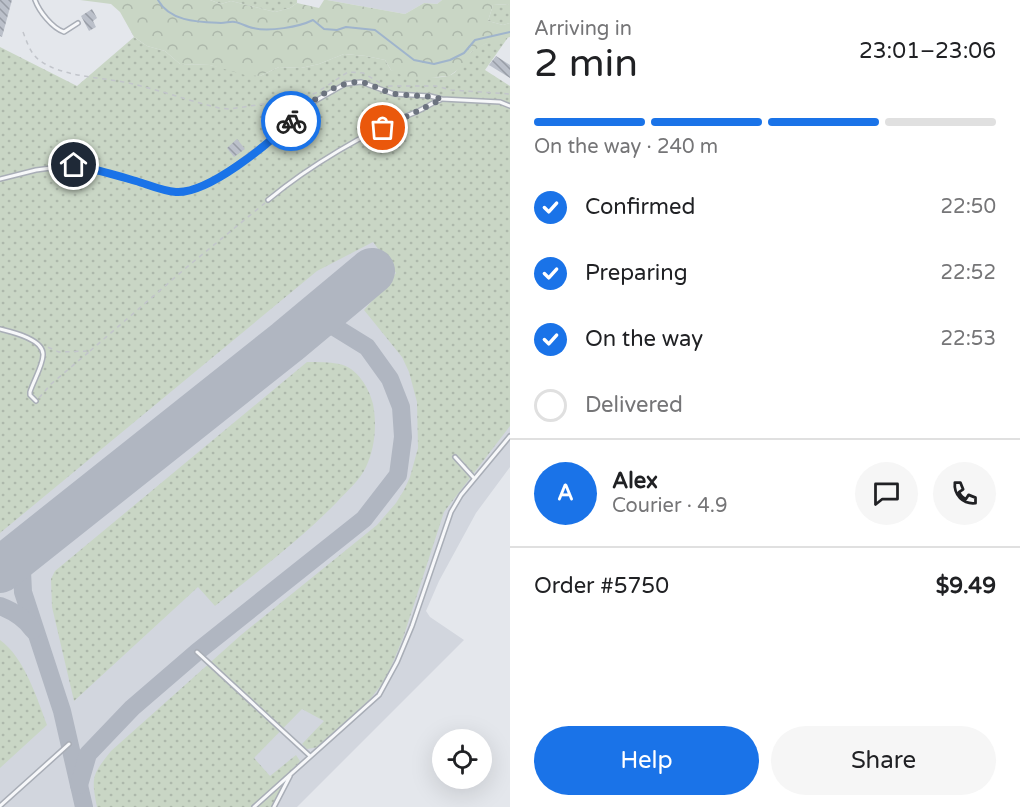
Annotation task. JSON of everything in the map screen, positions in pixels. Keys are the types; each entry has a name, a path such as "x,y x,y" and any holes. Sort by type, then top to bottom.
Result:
{"lane":[{"path":"34,0 60,31 64,32 78,23"},
{"path":"0,179 36,170 74,165 160,189 176,192 190,191 222,176 272,139 303,108 345,84 361,82 394,94 500,102 510,106"},
{"path":"268,200 291,181 342,150 442,99"},
{"path":"0,329 33,340 42,348 43,355 30,392 36,401"},
{"path":"254,807 379,695 412,626 451,512 474,478 510,436"},
{"path":"455,457 474,478"},
{"path":"197,652 310,756"},
{"path":"0,806 69,744"},
{"path":"274,807 291,775"}],"path":[{"path":"23,32 30,51 50,66 89,77 135,84 219,108 230,109 296,99 316,93 348,72 363,73 385,86 436,86 451,90 510,94"},
{"path":"36,401 51,384 268,200"},
{"path":"33,340 59,352 90,351"}],"shaded area":[{"path":"327,0 442,0 437,4 424,3 405,14"},
{"path":"510,99 510,467 476,513 439,581 426,611 430,617 464,640 297,807 0,807 0,170"}],"green space":[{"path":"80,0 210,0 221,4 231,1 275,12 290,8 297,3 319,8 324,0 327,0 405,14 424,3 437,4 442,0 510,0 510,4 493,5 488,21 503,25 510,23 510,37 485,44 471,52 459,69 449,76 410,79 391,70 385,60 344,54 301,68 279,67 260,76 245,75 210,65 180,64 165,51 147,46 134,37 120,12 111,4"},
{"path":"210,0 297,0 297,3 290,8 275,12 231,1 221,4"},
{"path":"510,4 510,23 503,25 488,21 493,5"},
{"path":"509,36 485,70 510,86 510,426 444,512 403,638 386,679 371,698 319,747 307,749 302,744 324,721 302,709 254,758 270,776 296,755 300,761 276,807 97,807 95,777 111,751 241,635 377,525 396,503 410,477 418,448 417,402 409,372 402,357 364,310 396,273 373,242 317,271 0,533 0,47 77,86 134,37 147,46 165,51 180,64 210,65 260,76 279,67 301,68 344,54 385,60 391,70 434,77 452,74 474,50 489,42"},
{"path":"307,362 345,366 357,374 369,391 373,404 375,428 369,460 360,476 308,530 215,606 198,587 74,701 52,607 51,579 55,571"},
{"path":"0,640 23,667 47,725 0,768"}],"building":[{"path":"0,0 12,0 2,37 0,36"},
{"path":"92,9 97,18 93,21 96,27 89,31 81,16"},
{"path":"496,56 510,65 510,78 489,65"},
{"path":"237,139 245,149 234,157 227,148"}],"waterway":[{"path":"158,0 163,7 177,17 195,21 233,22 260,29 275,29 292,27 313,20 324,29 337,30 346,27 375,30 414,60 434,64 464,53 475,40 510,32"}],"taxiway":[{"path":"79,785 88,754 132,708 197,652 364,519 398,475 403,437 401,407 390,379 367,347 333,326 315,328 287,342"},
{"path":"38,538 26,558 22,571 23,592 62,711 84,807"},
{"path":"0,606 18,615 33,630"}],"runway":[{"path":"0,570 287,342 372,271"}],"way so far":[{"path":"291,121 303,108 345,84 361,82 394,94 442,99 383,128"}],"route":[{"path":"74,165 160,189 176,192 190,191 222,176 272,139 291,121"}]}
